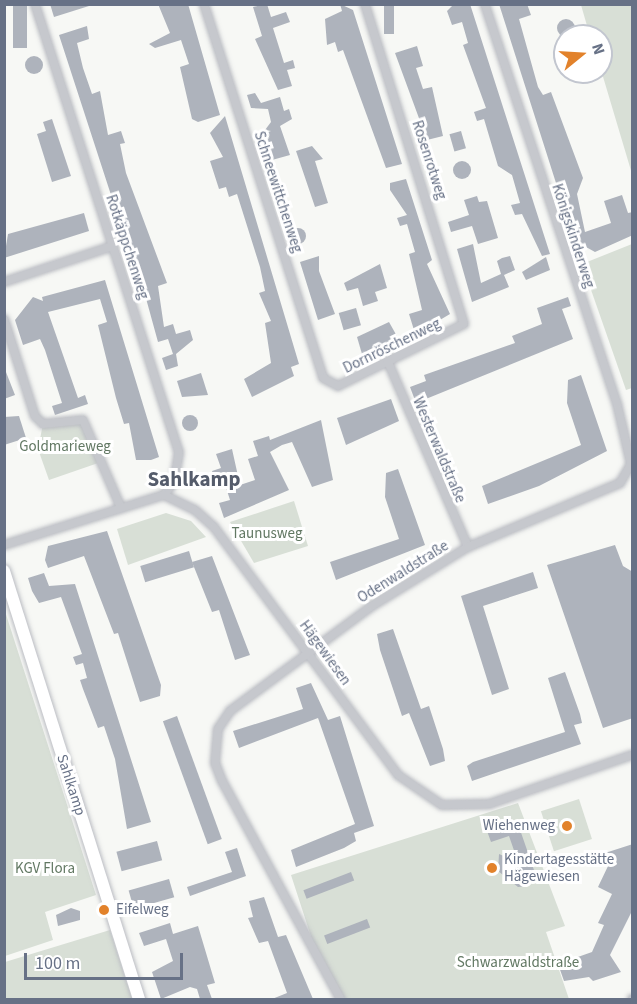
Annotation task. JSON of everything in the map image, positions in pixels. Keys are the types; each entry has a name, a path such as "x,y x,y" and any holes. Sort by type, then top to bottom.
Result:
{"street":[{"name":"Rotkäppchenweg","path":"35,4 179,452 174,482 164,495"},
{"name":"Schneewittchenweg","path":"204,4 329,385"},
{"name":"Rosenrotweg","path":"365,4 465,324"},
{"name":"Königskinderweg","path":"485,4 617,404 631,453 627,476"},
{"path":"4,282 113,246"},
{"path":"4,319 35,416 43,424 83,420 121,508"},
{"name":"Dornröschenweg","path":"329,385 388,362 465,324"},
{"name":"Westerwaldstraße","path":"388,362 468,547"},
{"name":"Odenwaldstraße","path":"341,999 222,781 215,763 218,729 230,711 309,652 468,547 627,476"},
{"path":"4,545 164,495"},
{"name":"Hägewiesen","path":"164,495 206,517 309,652 398,775 442,805 489,804 633,755"},
{"name":"Sahlkamp","path":"4,571 140,999"}],"green space":[{"path":"581,5 632,5 632,174 605,84 613,84 613,24 587,24"},
{"path":"632,244 632,388 626,390 582,264"},
{"name":"Goldmarieweg","path":"79,418 104,461 49,480 38,449 43,424"},
{"name":"Taunusweg","path":"294,501 308,546 254,563 230,522"},
{"path":"166,513 191,521 206,537 128,565 117,529"},
{"name":"KGV Flora","path":"4,608 96,895 45,912 53,940 5,956"},
{"name":"Wiehenweg","path":"579,799 592,839 554,851 541,811"},
{"name":"Schwarzwaldstraße","path":"518,803 565,926 546,932 569,999 341,999 317,955 291,875"},
{"path":"110,930 132,999 5,999 5,962"}],"building":[{"path":"13,4 27,4 27,48 13,48"},
{"path":"50,4 89,4 89,6 54,17"},
{"path":"158,4 188,4 220,115 198,122 192,119 180,67 189,64 181,40 155,48 149,44 170,33"},
{"path":"267,4 271,17 286,12 290,22 273,28 284,63 293,60 295,68 287,70 292,86 278,90 255,39 262,36 253,7"},
{"path":"340,4 353,10 402,164 386,168 343,50 338,52 335,42 327,45 325,19 342,11"},
{"path":"384,4 394,4 394,34 384,34"},
{"path":"454,4 470,4 550,254 542,256 522,214 515,215 511,205 520,203 512,175 498,166 484,119 477,121 474,112 486,108 463,45 468,43 462,22 452,25 447,11"},
{"path":"499,4 527,4 531,15 519,19 538,87 543,95 551,92 583,178 577,194 585,232 611,223 604,201 622,195 628,213 633,212 633,235 595,252 586,247 577,249"},
{"path":"566,19 573,24 559,24"},
{"path":"87,26 89,39 77,43 83,68 92,94 100,91 108,135 121,131 125,143 120,144 126,173 167,283 158,286 164,327 173,324 176,334 190,330 193,340 176,354 178,366 166,370 162,358 173,354 168,339 158,342 128,233 124,235 59,35"},
{"path":"417,46 423,66 416,68 423,89 432,87 443,136 427,140 395,53"},
{"path":"34,56 40,59 43,65 40,71 34,74 28,71 25,65 28,59"},
{"path":"255,93 261,103 280,97 284,111 289,109 292,119 280,126 290,155 272,160 268,146 263,148 259,135 271,131 265,130 271,122 268,109 251,108 247,95"},
{"path":"225,116 299,364 291,367 294,376 252,397 244,379 271,363 265,323 271,321 259,293 265,291 260,267 237,194 229,197 226,187 219,189 210,161 223,157 210,133"},
{"path":"52,119 71,176 52,182 37,134 46,131 43,122"},
{"path":"461,131 466,148 454,152 449,134"},
{"path":"312,146 323,159 315,161 328,203 315,207 296,151"},
{"path":"462,161 468,164 471,170 468,176 462,179 456,176 453,170 456,164"},
{"path":"406,179 432,260 427,264 450,314 423,330 414,330 409,314 422,310 409,254 415,252 407,224 400,226 397,218 407,215 390,190 390,183"},
{"path":"477,196 479,202 487,201 498,238 478,244 472,226 451,232 448,222 469,215 464,200"},
{"path":"84,213 89,231 4,258 8,234"},
{"path":"298,228 304,230 306,236 304,242 298,244 292,242 290,236 292,230"},
{"path":"473,244 481,283 501,274 497,261 502,258 510,256 515,270 504,275 509,287 472,302 457,249"},
{"path":"319,256 319,271 335,314 318,320 300,262"},
{"path":"546,257 550,270 526,280 522,272"},
{"path":"380,264 387,288 375,292 378,301 363,306 358,288 347,291 344,283"},
{"path":"105,280 159,457 151,460 136,460 129,423 124,424 98,325 107,322 100,299 48,312 78,398 85,395 88,404 55,415 52,406 62,403 45,350 40,339 23,345 15,320 33,297 43,301 42,297"},
{"path":"568,297 571,306 562,309 573,339 416,403 410,387 426,381 424,375 515,343 512,336 542,324 537,308"},
{"path":"356,308 361,325 344,330 339,313"},
{"path":"389,322 398,338 362,354 357,337"},
{"path":"4,367 15,395 4,399"},
{"path":"201,373 208,395 182,397 177,381"},
{"path":"581,375 607,451 539,486 488,504 482,486 581,445 567,403 568,380"},
{"path":"391,399 399,421 346,445 337,418"},
{"path":"187,415 193,415 198,423 196,429 187,431 182,426 182,420"},
{"path":"19,416 26,438 4,445 4,417"},
{"path":"321,420 333,480 312,487 292,442 282,445 270,452 289,490 224,518 219,503 230,500 223,478 215,480 212,471 221,468 216,454 232,449 240,485 255,480 248,459 258,456 253,441 269,436 270,440"},
{"path":"398,469 425,545 336,580 330,562 399,539 385,497 386,473"},
{"path":"107,531 161,685 160,696 140,702 118,633 114,634 84,556 48,568 45,560 48,546"},
{"path":"615,545 623,566 633,572 633,718 603,728 547,565"},
{"path":"189,551 194,567 145,582 140,566"},
{"path":"212,556 250,655 235,660 219,610 212,612 192,562"},
{"path":"533,572 538,588 483,606 509,689 492,695 461,596"},
{"path":"44,573 49,586 75,584 151,822 127,829 115,759 104,726 98,728 80,680 87,678 83,663 76,665 73,657 82,654 61,597 39,603 32,591 28,578"},
{"path":"393,629 421,709 429,706 443,749 445,761 430,766 409,713 402,716 380,650 377,634"},
{"path":"565,672 582,723 574,725 581,744 472,781 467,766 473,762 565,732 548,678"},
{"path":"311,683 328,720 340,716 374,826 354,833 356,841 344,848 296,867 291,850 355,824 318,718 239,748 233,731 303,709 296,688"},
{"path":"177,716 222,839 208,844 163,721"},
{"path":"517,821 535,873 524,877 527,886 518,887 498,871 499,854 518,862 509,836 491,842 487,831"},
{"path":"157,841 162,860 122,871 116,852"},
{"path":"633,844 631,913 610,955 621,972 593,981 589,977 564,981 558,964 592,952 604,925 598,923 612,894 598,887 609,864 605,853"},
{"path":"237,848 246,876 190,896 187,887 232,872 225,852"},
{"path":"351,872 354,880 307,899 303,890"},
{"path":"169,879 174,897 134,909 129,891"},
{"path":"264,897 278,937 286,935 313,999 272,999 287,993 268,941 259,943 248,918 253,917 249,901"},
{"path":"71,908 80,911 80,920 58,926 56,915"},
{"path":"367,919 370,927 327,944 324,935"},
{"path":"170,923 173,934 198,926 215,983 207,985 212,999 200,999 197,989 190,987 161,999 152,972 173,961 166,939 144,946 139,933"}],"place":[{"name":"Wiehenweg","path":"567,826"},
{"name":"Kindertagesstätte Hägewiesen","path":"492,868"},
{"name":"Eifelweg","path":"104,910"}],"district":[{"name":"Sahlkamp","path":"194,479"}]}
